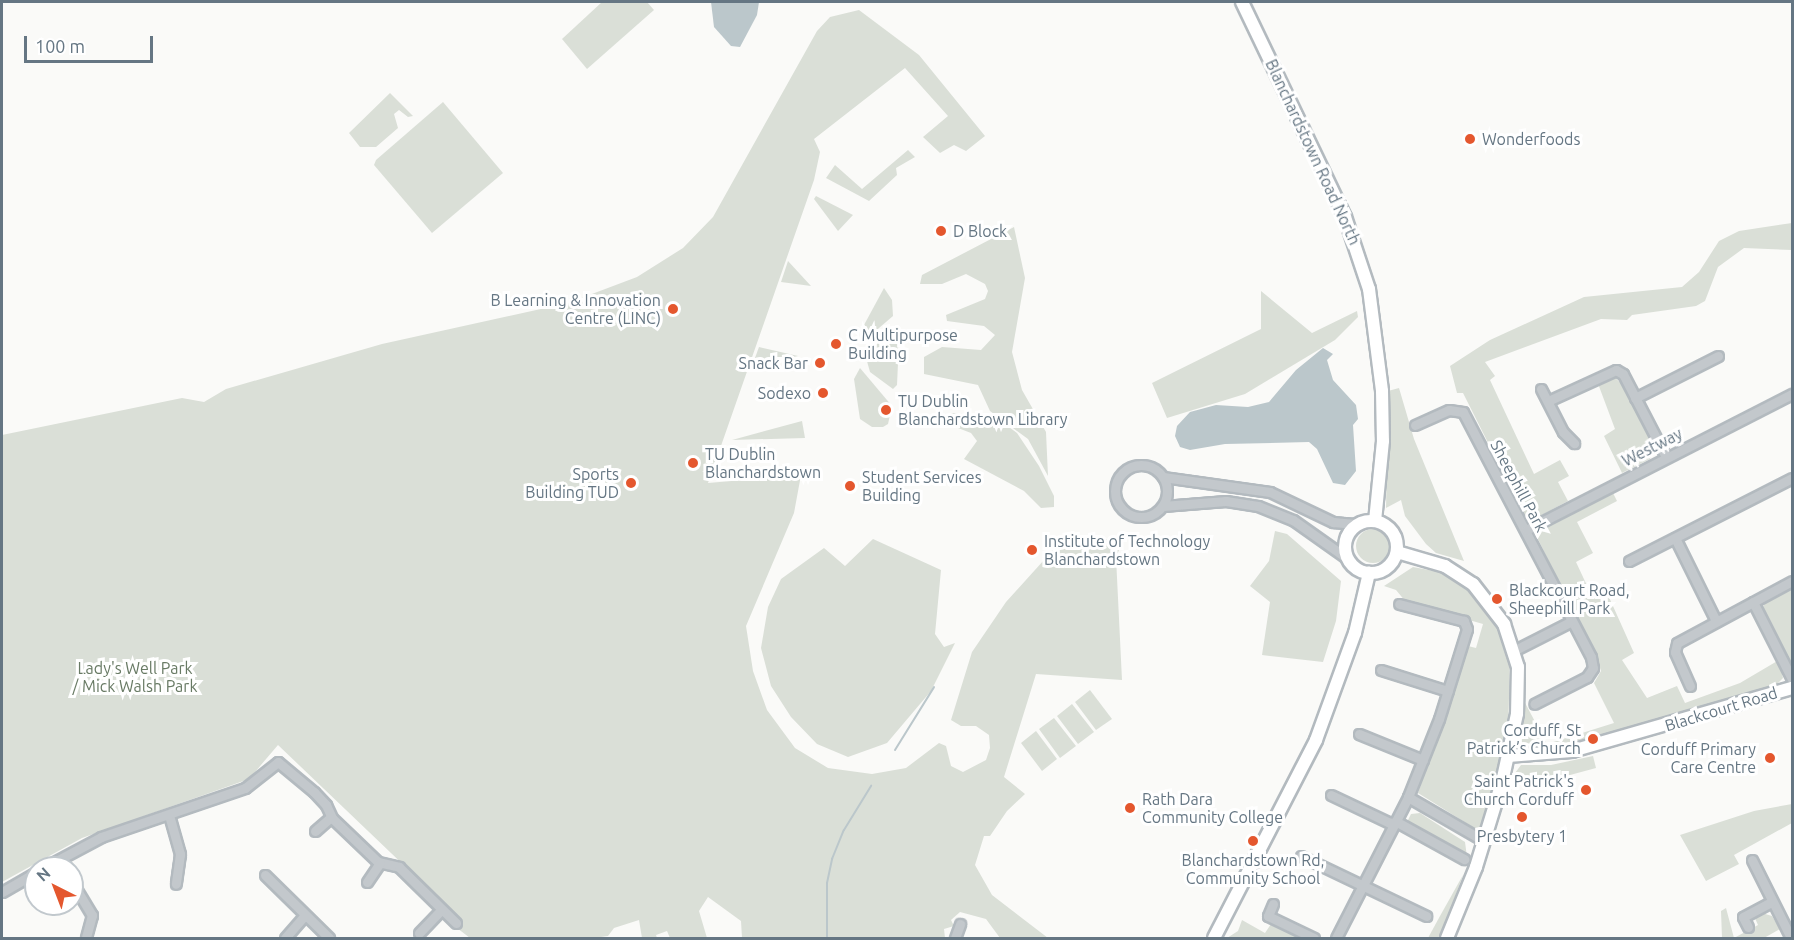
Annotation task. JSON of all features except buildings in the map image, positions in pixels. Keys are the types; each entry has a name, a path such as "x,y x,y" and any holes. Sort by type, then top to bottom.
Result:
{"main road":[{"name":"Blanchardstown Road North","path":"1242,2 1345,217 1369,290 1382,391 1383,441 1375,521"},
{"path":"1369,573 1348,559 1346,543 1358,524 1375,521 1390,529 1397,552"},
{"path":"1369,573 1386,568 1397,552"},
{"path":"1397,552 1445,566 1473,584 1499,615 1515,650 1518,696 1508,756 1484,841 1447,939"},
{"path":"1214,939 1316,740 1352,644 1369,573"},
{"name":"Blackcourt Road","path":"1508,756 1572,751 1792,688"}],"street":[{"path":"1635,398 1718,356"},
{"path":"1548,401 1616,370 1635,398 1666,457"},
{"path":"1541,389 1563,432 1574,443"},
{"name":"Westway","path":"1526,530 1792,394"},
{"name":"Sheephill Park","path":"1415,425 1449,410 1463,412 1591,657 1591,672 1534,704"},
{"path":"1163,477 1167,494 1163,506 1153,515 1137,518 1122,509 1115,494 1118,479 1130,468 1146,465 1163,477 1270,492 1333,522 1358,524"},
{"path":"1629,561 1792,478"},
{"path":"1163,506 1226,501 1258,506 1293,520 1348,559"},
{"path":"1675,538 1716,621"},
{"path":"1690,686 1676,645 1792,581"},
{"path":"1753,602 1792,679"},
{"path":"1336,939 1397,822 1424,760 1467,629 1464,621 1399,604"},
{"path":"1515,650 1572,621"},
{"path":"1381,670 1448,691"},
{"path":"1359,734 1424,760"},
{"path":"72,856 95,840 245,788 278,762 326,805 331,816 381,863 399,867 456,923"},
{"path":"1331,795 1390,823 1397,822 1464,859"},
{"path":"1408,797 1484,841"},
{"path":"169,815 180,854 176,885"},
{"path":"315,831 331,816"},
{"path":"1301,856 1425,916"},
{"path":"1752,860 1791,939"},
{"path":"367,882 381,863"},
{"path":"265,875 329,939"},
{"path":"2,891 24,879"},
{"path":"84,902 92,915 86,939"},
{"path":"1748,927 1743,917 1771,902"},
{"path":"1273,904 1268,916 1314,939"},
{"path":"419,933 441,910"},
{"path":"285,939 304,916"},
{"path":"956,939 960,924"}],"green space":[{"path":"602,2 647,2 654,10 587,69 562,39"},
{"name":"TU Dublin Blanchardstown","path":"859,10 919,55 985,136 966,151 954,145 940,153 923,137 948,116 905,68 814,139 820,152 814,180 708,483 801,475 794,513 746,626 753,671 767,710 795,748 828,768 872,774 906,768 939,743 946,746 951,766 963,772 986,760 990,748 989,735 976,726 961,726 951,720 972,652 1006,602 1053,550 1073,538 1077,547 1126,534 1116,557 1122,680 1036,674 1004,777 1025,794 1007,811 990,836 984,836 975,865 992,895 1048,938 1000,938 986,919 960,912 951,920 954,926 944,929 945,938 742,938 741,921 708,897 699,911 707,938 670,938 667,931 656,935 657,938 642,938 639,920 614,928 608,936 594,938 470,938 457,928 436,896 278,745 249,779 82,838 49,856 24,856 24,870 2,882 2,435 182,398 204,402 226,389 382,344 568,303 637,277 683,248 713,217 817,31 830,17"},
{"path":"390,93 413,116 408,117 399,110 394,114 398,128 376,147 360,147 349,133"},
{"path":"443,102 503,173 432,233 374,165 376,160"},
{"path":"908,150 915,157 896,168 897,175 869,201 826,178 835,165 862,189"},
{"path":"816,196 853,215 838,231 814,199"},
{"path":"1792,223 1792,250 1744,248 1718,267 1705,301 1696,306 1632,315 1627,320 1601,319 1485,362 1495,376 1490,380 1534,474 1560,460 1569,476 1558,482 1568,501 1536,518 1525,516 1463,393 1457,393 1450,366 1490,340 1584,297 1682,287 1699,272 1719,241 1739,231"},
{"path":"1014,227 1025,278 1012,352 1022,390 1046,432 1048,476 1028,439 990,411 978,385 924,374 924,357 942,347 981,350 995,335 984,326 947,321 946,315 985,299 988,291 985,284 966,274 942,284 920,284 922,275"},
{"path":"788,261 811,286 781,282"},
{"path":"884,288 892,300 893,316 865,340 864,325"},
{"path":"1261,291 1312,333 1357,311 1358,317 1335,340 1245,394 1167,418 1152,383 1261,329"},
{"path":"891,331 897,336 898,363 897,385 893,389 870,372 865,354"},
{"path":"759,347 798,356 752,366"},
{"path":"860,368 892,406 888,424 883,427 872,427 860,419 854,379"},
{"path":"1613,376 1623,385 1654,446 1650,459 1622,473 1604,436 1615,429 1597,381"},
{"path":"1399,388 1414,439 1464,561 1436,553 1426,544 1405,516 1401,500 1386,508 1388,391"},
{"path":"951,413 994,416 1017,433 1039,466 1054,496 1054,507 1041,508 1024,491 964,459 977,441 971,433 945,423"},
{"path":"802,421 805,438 732,440"},
{"path":"1613,493 1617,501 1577,522 1593,553 1576,562 1590,592 1604,586 1634,653 1622,660 1647,698 1677,686 1685,703 1740,683 1779,660 1783,678 1774,687 1580,743 1527,749 1520,740 1524,701 1547,744 1614,723 1594,683 1601,671 1597,659 1536,535 1539,528"},
{"path":"1373,529 1385,534 1390,546 1385,558 1373,563 1361,558 1356,546 1361,534"},
{"path":"1275,531 1287,534 1341,581 1336,621 1323,662 1262,655 1270,602 1250,586 1269,561"},
{"path":"873,539 941,570 935,634 944,647 955,643 931,691 887,743 848,757 817,744 791,717 771,686 761,648 768,607 781,579 824,548 845,566"},
{"path":"1413,567 1445,573 1481,600 1506,641 1510,657 1508,738 1479,831 1418,793 1468,646 1476,648 1483,624 1406,602 1396,590 1384,586"},
{"path":"1792,586 1792,667 1763,607 1766,601"},
{"path":"1090,690 1112,719 1096,730 1075,702"},
{"path":"1072,704 1094,732 1078,744 1057,716"},
{"path":"1054,718 1076,746 1060,758 1039,729"},
{"path":"1036,731 1057,759 1042,771 1021,743"},
{"path":"1593,756 1596,768 1559,778 1512,777 1521,765 1551,765"},
{"path":"1792,804 1792,823 1734,855 1739,864 1706,881 1680,835 1754,811"},
{"path":"1420,813 1465,842 1467,857 1406,824 1411,814"},
{"path":"1463,875 1440,938 1428,938 1440,916"},
{"path":"1726,908 1734,938 1722,938 1721,911"},
{"path":"1762,913 1772,916 1780,929 1764,938 1734,938 1758,925 1754,916"},
{"path":"1242,920 1265,933 1271,924 1306,938 1227,938 1238,931"}],"shaded area":[{"path":"711,2 759,2 757,15 740,47 731,46 714,27"},
{"path":"1323,348 1333,354 1327,360 1333,380 1356,405 1358,419 1353,425 1356,471 1345,485 1333,483 1317,449 1309,442 1225,444 1190,450 1180,447 1175,436 1177,426 1190,412 1216,405 1248,407 1269,402 1296,370"}],"waterway":[{"path":"895,750 934,687"},
{"path":"827,938 827,883 832,859 844,830 871,786"}],"place":[{"name":"Wonderfoods","path":"1470,139"},
{"name":"D Block","path":"941,231"},
{"name":"B Learning & Innovation Centre (LINC)","path":"673,309"},
{"name":"C Multipurpose Building","path":"836,344"},
{"name":"Snack Bar","path":"820,363"},
{"name":"Sodexo","path":"823,393"},
{"name":"TU Dublin Blanchardstown Library","path":"886,410"},
{"name":"TU Dublin Blanchardstown","path":"693,463"},
{"name":"Sports Building TUD","path":"631,483"},
{"name":"Student Services Building","path":"850,486"},
{"name":"Institute of Technology Blanchardstown","path":"1032,550"},
{"name":"Blackcourt Road, Sheephill Park","path":"1497,599"},
{"name":"Corduff, St Patrick’s Church","path":"1593,739"},
{"name":"Corduff Primary Care Centre","path":"1770,758"},
{"name":"Saint Patrick's Church Corduff","path":"1586,790"},
{"name":"Rath Dara Community College","path":"1130,808"},
{"name":"Presbytery 1","path":"1522,817"},
{"name":"Blanchardstown Rd, Community School","path":"1253,841"}],"park label":[{"name":"Lady's Well Park / Mick Walsh Park","path":"135,677"}]}
